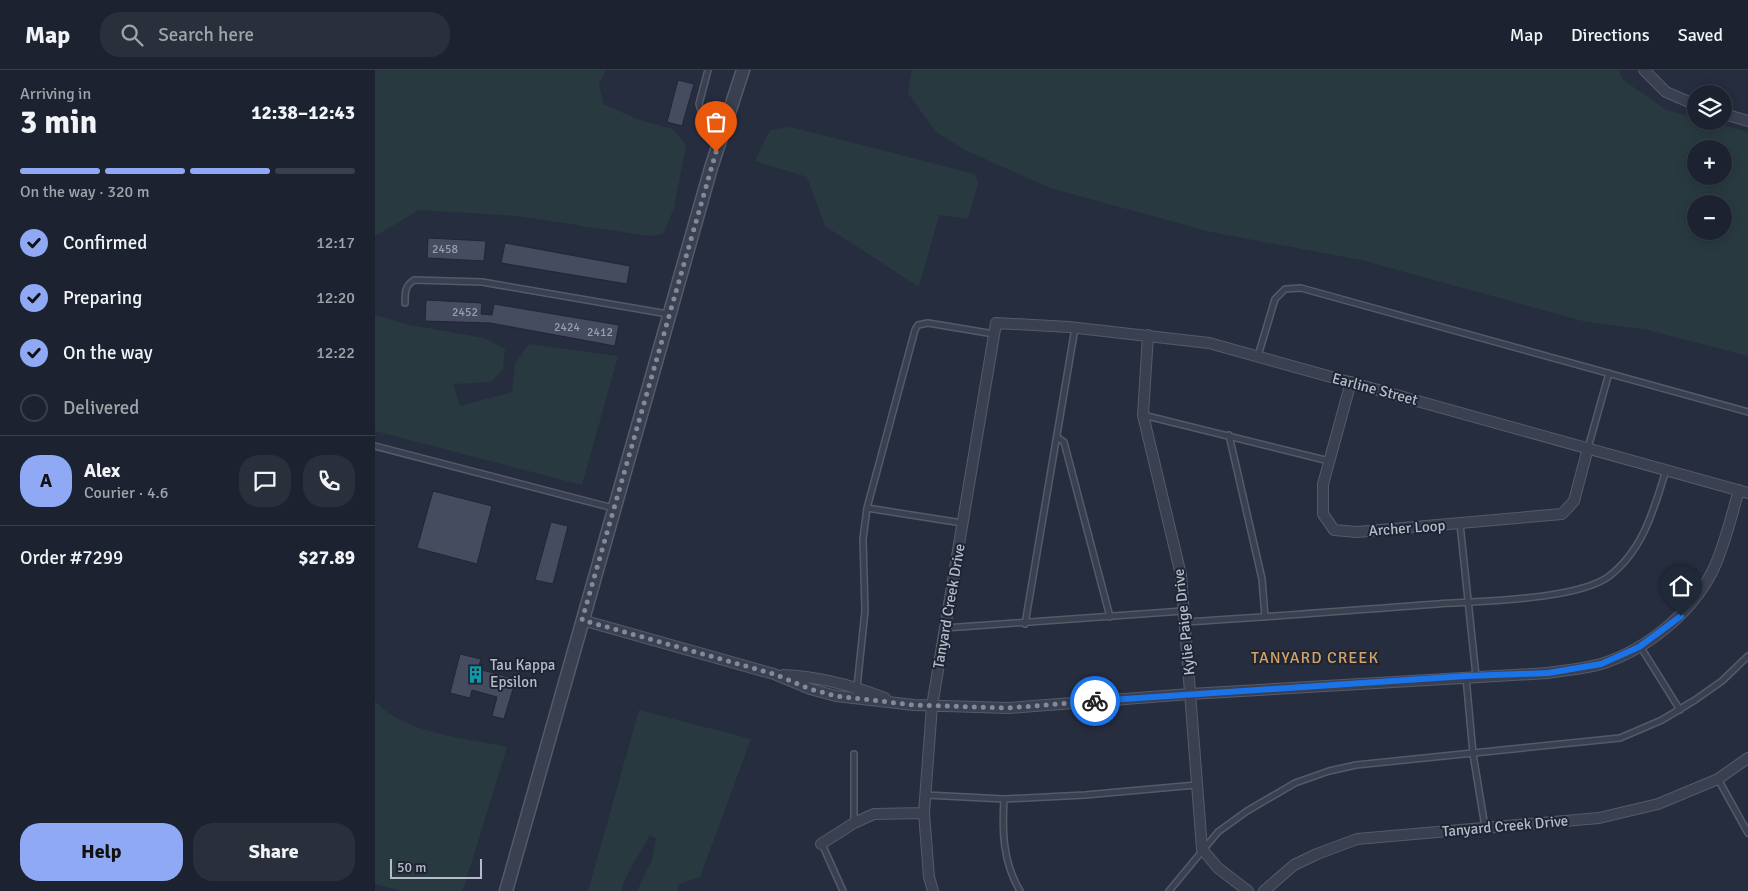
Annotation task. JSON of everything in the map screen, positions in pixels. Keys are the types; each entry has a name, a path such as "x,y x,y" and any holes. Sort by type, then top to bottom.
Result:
{"street":[{"path":"506,891 669,314 743,70"},
{"path":"1644,70 1666,92 1687,101"},
{"path":"1732,116 1748,121"},
{"name":"Earline Street","path":"995,328 1075,328 1189,339 1351,382 1744,492"},
{"name":"Tanyard Creek Drive","path":"933,891 929,877 924,814 932,706 995,328"},
{"name":"Kylie Paige Drive","path":"1148,335 1143,415 1181,575 1202,849"},
{"name":"Archer Loop","path":"1351,382 1323,484 1323,514 1334,530 1349,532 1562,514 1574,501 1588,448"},
{"path":"582,620 774,674 810,689 836,696 932,706 1008,708 1191,694 1471,676 1548,673 1601,664 1641,646 1681,616 1713,571 1733,514 1744,492"},
{"path":"774,674 812,676 857,687 898,703"},
{"name":"Tanyard Creek Drive","path":"1264,891 1294,865 1357,839 1599,818 1658,804 1718,779 1748,758"},
{"path":"821,844 854,823 874,814 924,814"},
{"path":"1202,849 1218,868 1248,891"}],"lane":[{"path":"708,70 699,104 701,111 727,120"},
{"path":"405,303 405,290 408,284 414,280 482,282 669,314"},
{"path":"1258,357 1275,299 1285,289 1301,288 1748,412"},
{"path":"857,687 865,612 863,539 867,508 918,325 922,323 937,323 995,328"},
{"path":"1025,624 1075,328"},
{"path":"1588,448 1609,373"},
{"path":"1143,415 1329,461"},
{"path":"1229,435 1261,579 1265,617"},
{"path":"1057,437 1063,442 1110,617"},
{"path":"375,446 614,508"},
{"path":"1185,622 1468,602 1557,594 1586,588 1608,577 1631,553 1649,527 1666,470"},
{"path":"867,508 963,523"},
{"path":"1460,524 1468,602 1473,754 1485,828"},
{"path":"945,628 1025,624 1185,611"},
{"path":"1641,646 1680,710"},
{"path":"1169,891 1218,832 1268,797 1295,783 1329,771 1393,761 1620,738 1680,710 1722,681 1747,658"},
{"path":"854,754 854,823"},
{"path":"1718,779 1748,833"},
{"path":"926,795 1004,799 1085,795 1196,785"},
{"path":"1004,799 1002,823 1005,853 1011,875 1020,891"},
{"path":"821,844 843,891"}],"shaded area":[{"path":"375,70 606,70 599,83 603,104 637,119 673,129 686,145 674,208 663,234 649,236 517,216 419,210 375,236"},
{"path":"912,70 1619,70 1622,79 1666,110 1687,116 1687,130 1732,130 1732,128 1748,132 1748,356 1648,330 1583,321 1361,260 1211,232 1050,188 965,150 936,132 908,93"},
{"path":"791,127 975,174 978,183 968,219 939,215 919,287 825,226 807,177 755,161 770,130"},
{"path":"375,315 410,325 484,338 505,349 503,369 491,382 453,384 460,406 512,392 515,364 529,344 618,356 582,485 375,431"},
{"path":"375,701 387,712 419,728 507,747 464,887 460,891 403,891 375,884"},
{"path":"639,710 751,739 700,877 679,884 677,891 637,891 652,860 656,839 650,835 630,869 621,891 588,891"}],"building":[{"path":"678,80 694,84 682,126 667,122"},
{"path":"428,238 486,241 484,261 427,258"},
{"path":"505,243 630,266 627,284 501,263"},
{"path":"426,300 482,303 481,314 492,315 494,304 619,325 615,346 490,323 425,321"},
{"path":"433,491 492,506 477,564 417,548"},
{"path":"551,522 568,526 553,584 535,580"},
{"name":"Tau Kappa Epsilon","path":"460,654 481,659 478,669 516,679 504,719 492,716 497,697 472,690 470,698 450,693"}],"way so far":[{"path":"716,152 582,620 774,674 810,689 836,696 914,705 1008,708 1095,701"}],"place":[{"name":"Tau Kappa Epsilon","path":"476,674"}],"district":[{"name":"TANYARD CREEK","path":"1315,657"}],"route":[{"path":"1095,701 1466,676 1548,673 1601,664 1639,647 1681,616"}]}
